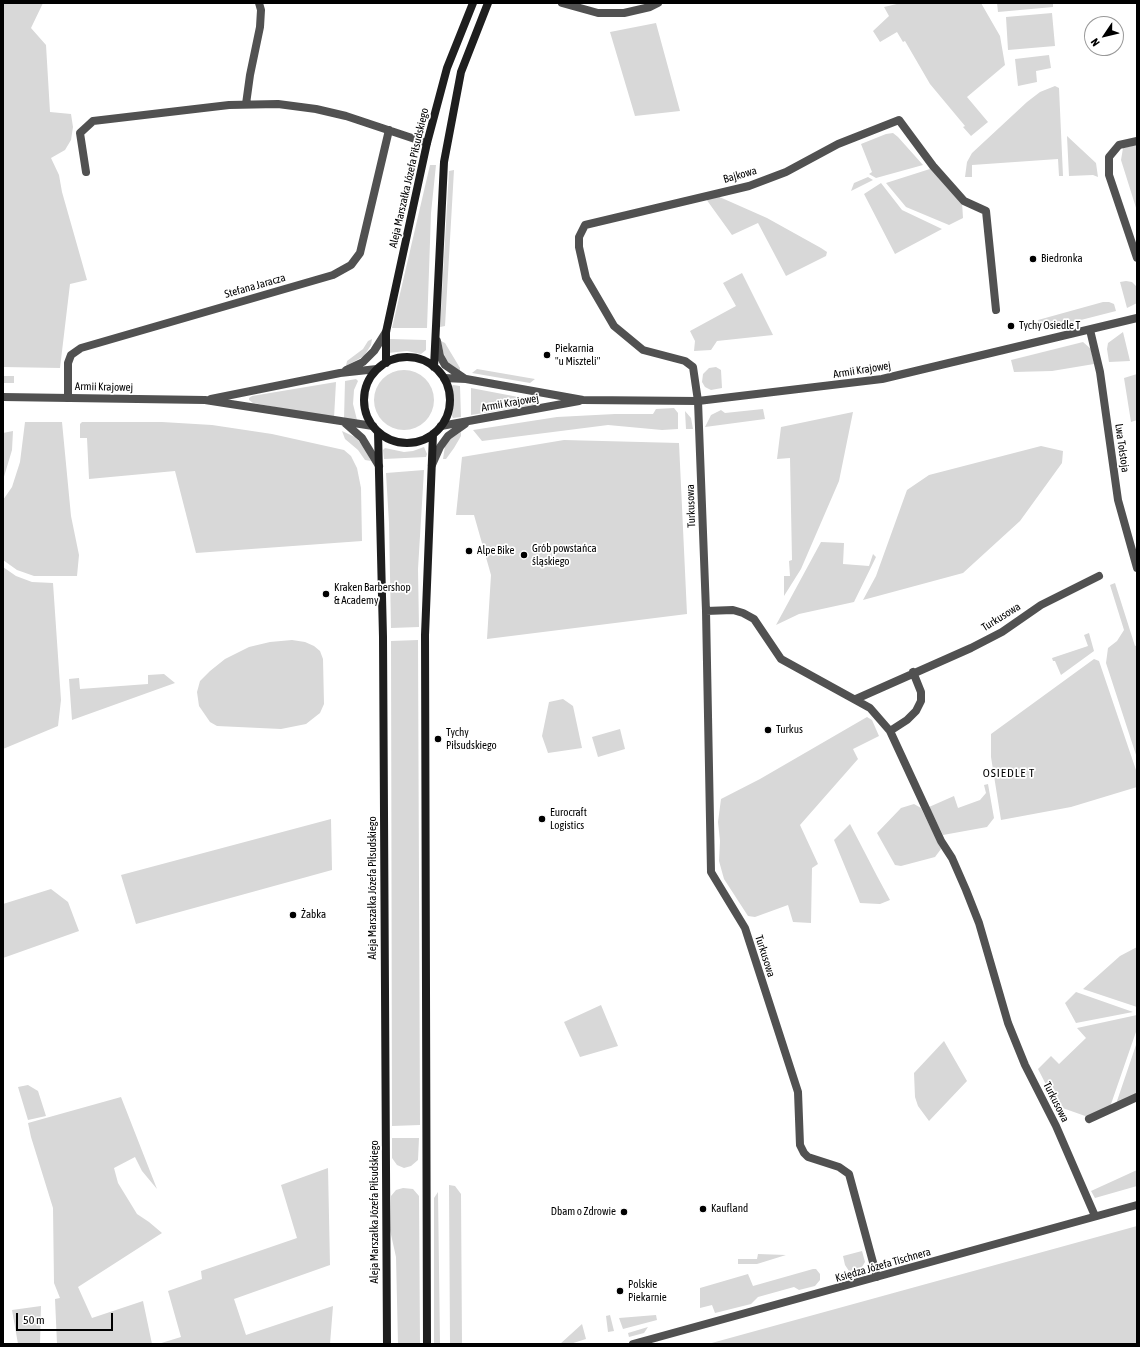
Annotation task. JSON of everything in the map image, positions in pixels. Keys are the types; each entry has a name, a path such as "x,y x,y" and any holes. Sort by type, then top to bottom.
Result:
{"main road":[{"name":"Aleja Marszałka Józefa Piłsudskiego","path":"386,363 386,332 427,143 447,68 473,3"},
{"path":"434,367 444,162 461,72 488,3"},
{"path":"410,357 423,360 434,367 444,378 449,390 450,403 447,415 441,426 433,434 417,441 399,442 388,438 376,429 367,415 364,403 365,391 370,379 377,369 398,358 410,357"},
{"name":"Aleja Marszałka Józefa Piłsudskiego","path":"376,429 380,469 383,644 387,1344"},
{"path":"427,1344 425,636 433,434"}],"street":[{"path":"246,104 250,75 260,27 261,10 259,3"},
{"path":"562,3 598,12 624,13 650,7 658,3"},
{"path":"86,172 80,133 93,121 246,104 278,104 322,110 427,143"},
{"name":"Bajkowa","path":"698,401 693,367 685,362 643,350 614,326 586,278 579,247 579,237 585,226 749,186 786,172 838,144 899,120 933,166 964,201 986,211 996,310"},
{"name":"Stefana Jaracza","path":"68,398 68,363 71,355 81,348 333,275 351,265 360,253 388,130"},
{"path":"1137,141 1119,145 1109,157 1110,175 1137,258"},
{"name":"Armii Krajowej","path":"444,378 466,380 583,400 698,401 882,379 1137,318"},
{"name":"Lwa Tołstoja","path":"1090,330 1100,372 1118,500 1137,568"},
{"path":"340,373 363,362 374,351 386,332"},
{"path":"435,333 440,356 445,365 466,380"},
{"name":"Armii Krajowej","path":"205,400 340,373 377,369"},
{"name":"Armii Krajowej","path":"3,397 205,400 344,422 376,429"},
{"name":"Armii Krajowej","path":"441,426 583,400"},
{"name":"Turkusowa","path":"698,401 706,611 711,872 734,907 745,928 750,942 798,1092 800,1145 808,1157 839,1168 849,1174 877,1277"},
{"path":"344,422 362,438 380,469"},
{"path":"432,466 440,446 448,436 468,422"},
{"name":"Turkusowa","path":"856,699 913,672 971,648 1002,632 1041,605 1099,576"},
{"name":"Turkusowa","path":"706,611 733,610 754,619 781,659 870,708 890,731 941,842 952,858 974,910 1008,1024 1022,1057 1056,1126 1095,1216"},
{"path":"890,731 907,720 916,711 921,701 921,692 913,672"},
{"path":"1089,1119 1137,1097"},
{"name":"Księdza Józefa Tischnera","path":"634,1344 1137,1205"}],"shaded area":[{"path":"3,3 43,3 31,28 46,45 50,112 71,114 73,127 71,140 65,150 51,158 59,175 62,192 87,280 70,284 60,368 3,367"},
{"path":"901,3 981,3 1000,36 1005,65 967,97 988,122 971,136 963,127 965,126 930,84 905,41 903,42 897,32 880,42 873,31 889,16 884,7"},
{"path":"997,3 1053,3 1053,7 998,12"},
{"path":"1052,13 1055,46 1008,50 1006,17"},
{"path":"656,23 680,111 635,116 610,32"},
{"path":"1049,55 1051,68 1036,71 1037,82 1018,86 1015,59"},
{"path":"1055,86 1059,88 1063,176 1059,176 1058,159 972,165 972,177 965,177 967,162 972,153 1027,102 1040,92"},
{"path":"893,133 923,165 876,178 869,174 872,172 861,144 886,134"},
{"path":"1067,136 1096,163 1098,177 1093,175 1069,176"},
{"path":"1137,145 1137,211 1121,160 1123,148"},
{"path":"430,165 436,165 431,213 427,328 392,328"},
{"path":"933,168 962,202 963,218 949,225 906,207 886,183"},
{"path":"454,170 445,326 440,327 449,171"},
{"path":"868,177 873,180 851,191 854,183"},
{"path":"881,183 902,210 942,229 895,254 864,194"},
{"path":"715,195 767,218 821,248 827,252 826,256 786,276 758,223 732,235 706,199"},
{"path":"742,273 773,335 717,341 711,350 694,351 695,341 690,331 736,306 723,283"},
{"path":"1120,282 1132,282 1137,287 1137,303 1127,308"},
{"path":"1103,302 1114,304 1116,311 1073,322 1039,325 1038,320"},
{"path":"1123,332 1130,361 1109,362 1107,349 1108,343"},
{"path":"372,339 371,345 364,356 346,366 347,361 363,349 368,341"},
{"path":"390,339 426,340 426,350 421,354 407,351 388,353"},
{"path":"441,341 445,343 460,368 460,371 447,362"},
{"path":"1083,342 1091,349 1094,364 1052,371 1014,372 1011,360"},
{"path":"716,367 721,370 722,388 711,390 705,387 702,382 703,374 709,368"},
{"path":"477,369 535,379 530,383 472,373"},
{"path":"404,370 421,375 429,383 434,400 429,417 421,425 404,430 387,425 379,417 374,400 379,383 387,375"},
{"path":"1137,374 1137,420 1131,422 1124,378"},
{"path":"3,376 14,376 14,383 3,383"},
{"path":"356,379 358,381 354,390 353,404 357,420 344,419 345,381"},
{"path":"336,382 334,418 253,403 249,400 252,396"},
{"path":"453,385 460,386 461,417 453,418 454,400 451,387"},
{"path":"471,388 534,400 535,403 533,405 471,415"},
{"path":"674,408 678,413 678,429 662,430 608,425 482,441 473,430 557,417 653,414 656,409"},
{"path":"763,409 765,419 705,427 711,415 721,410 725,413"},
{"path":"685,411 691,418 693,429 686,429"},
{"path":"853,412 839,481 801,569 784,596 784,576 790,576 789,561 792,560 790,458 777,459 781,427"},
{"path":"25,422 62,422 71,516 79,555 77,576 34,576 17,570 3,560 3,500 12,487 20,462"},
{"path":"82,422 162,422 212,425 272,434 344,450 351,456 357,468 361,488 362,541 196,553 175,471 89,479 87,438 80,438 80,424"},
{"path":"13,431 12,450 3,480 3,433"},
{"path":"342,431 355,437 364,447 371,461 365,460 358,450 345,439"},
{"path":"461,432 461,436 454,448 446,459 443,459 445,446 451,438"},
{"path":"564,440 679,443 687,614 487,639 491,575 474,515 456,515 462,457"},
{"path":"1041,446 1063,451 1062,463 1020,521 963,573 863,600 876,576 907,490 929,475"},
{"path":"424,447 427,454 426,457 384,459 383,450 385,448 404,452 413,451"},
{"path":"424,470 418,569 419,627 391,628 389,523 386,473"},
{"path":"821,542 844,543 843,564 869,566 873,554 876,557 854,602 799,614 776,625"},
{"path":"3,567 16,576 32,582 53,583 61,700 58,726 3,749"},
{"path":"1115,583 1135,646 1137,645 1137,758 1106,663 1108,648 1117,641 1124,630 1110,585"},
{"path":"1089,633 1094,651 1061,675 1055,661 1053,661 1052,658 1088,646 1084,635"},
{"path":"292,640 305,642 314,646 320,651 323,659 324,704 320,713 306,724 281,729 217,726 210,722 199,706 197,692 200,681 210,671 225,659 249,647 270,642"},
{"path":"418,640 420,1125 392,1126 391,641"},
{"path":"1094,659 1099,661 1137,773 1137,787 1071,807 1001,820 991,757 991,734"},
{"path":"164,674 175,683 72,720 69,679 79,678 80,689 148,684 148,675"},
{"path":"563,699 573,706 582,748 548,753 542,736 549,702"},
{"path":"867,717 872,720 879,736 853,749 858,759 800,825 818,864 812,868 811,923 793,922 788,905 755,917 748,916 724,879 719,861 720,841 718,822 721,799 760,779"},
{"path":"620,729 625,749 598,757 592,737"},
{"path":"988,784 994,818 987,827 943,835 929,807 954,796 958,808 980,800 986,793 984,785"},
{"path":"914,804 921,808 941,849 935,857 901,866 895,865 877,833 901,808"},
{"path":"331,819 332,870 136,924 121,875"},
{"path":"850,824 890,900 880,904 860,903 834,840"},
{"path":"51,889 68,902 79,931 3,958 3,904"},
{"path":"1137,947 1137,1007 1083,989 1120,956"},
{"path":"1076,992 1133,1012 1076,1023 1065,1003"},
{"path":"601,1005 618,1046 580,1057 564,1022"},
{"path":"1137,1015 1137,1029 1110,1107 1088,1117 1057,1106 1038,1069 1051,1056 1059,1064 1086,1038 1077,1028"},
{"path":"944,1041 967,1081 929,1121 918,1106 915,1097 914,1073"},
{"path":"1137,1042 1137,1094 1116,1104"},
{"path":"28,1085 38,1091 46,1116 28,1120 18,1087"},
{"path":"121,1097 157,1189 142,1171 135,1157 114,1168 118,1183 137,1214 162,1233 78,1287 92,1318 143,1301 152,1344 57,1344 55,1299 60,1298 54,1283 53,1208 28,1123"},
{"path":"392,1138 419,1138 418,1160 411,1166 404,1168 397,1165 392,1158"},
{"path":"328,1168 330,1265 234,1299 246,1335 333,1306 330,1344 158,1344 181,1337 168,1291 202,1279 201,1271 297,1238 281,1185"},
{"path":"1137,1170 1137,1186 1095,1198 1091,1191"},
{"path":"449,1185 455,1186 461,1194 462,1344 450,1344"},
{"path":"403,1188 413,1189 419,1196 420,1344 398,1344 396,1257 390,1230 391,1196 396,1190"},
{"path":"438,1192 440,1344 434,1344 434,1198"},
{"path":"1137,1226 1137,1344 708,1344"},
{"path":"862,1251 865,1262 857,1275 849,1271 845,1265 843,1256"},
{"path":"758,1254 786,1255 757,1264 738,1264 738,1259 757,1259"},
{"path":"816,1269 820,1274 820,1280 815,1286 799,1290 794,1287 758,1297 751,1304 715,1313 712,1305 700,1308 700,1288 748,1274 753,1286"},
{"path":"41,1306 40,1344 18,1344 12,1310"},
{"path":"610,1315 614,1331 608,1332 606,1316"},
{"path":"656,1315 657,1320 623,1329 619,1318"},
{"path":"582,1324 586,1339 570,1344 560,1344"},
{"path":"648,1327 644,1333 629,1337 628,1333"}],"place":[{"name":"Biedronka","path":"1033,259"},
{"name":"Tychy Osiedle T","path":"1011,326"},
{"name":"Piekarnia \"u Miszteli\"","path":"547,355"},
{"name":"Alpe Bike","path":"469,551"},
{"name":"Grób powstańca śląskiego","path":"524,555"},
{"name":"Kraken Barbershop & Academy","path":"326,594"},
{"name":"Turkus","path":"768,730"},
{"name":"Tychy Piłsudskiego","path":"438,739"},
{"name":"Eurocraft Logistics","path":"542,819"},
{"name":"Żabka","path":"293,915"},
{"name":"Kaufland","path":"703,1209"},
{"name":"Dbam o Zdrowie","path":"624,1212"},
{"name":"Polskie Piekarnie","path":"620,1291"}],"district":[{"name":"OSIEDLE T","path":"1009,773"}]}
